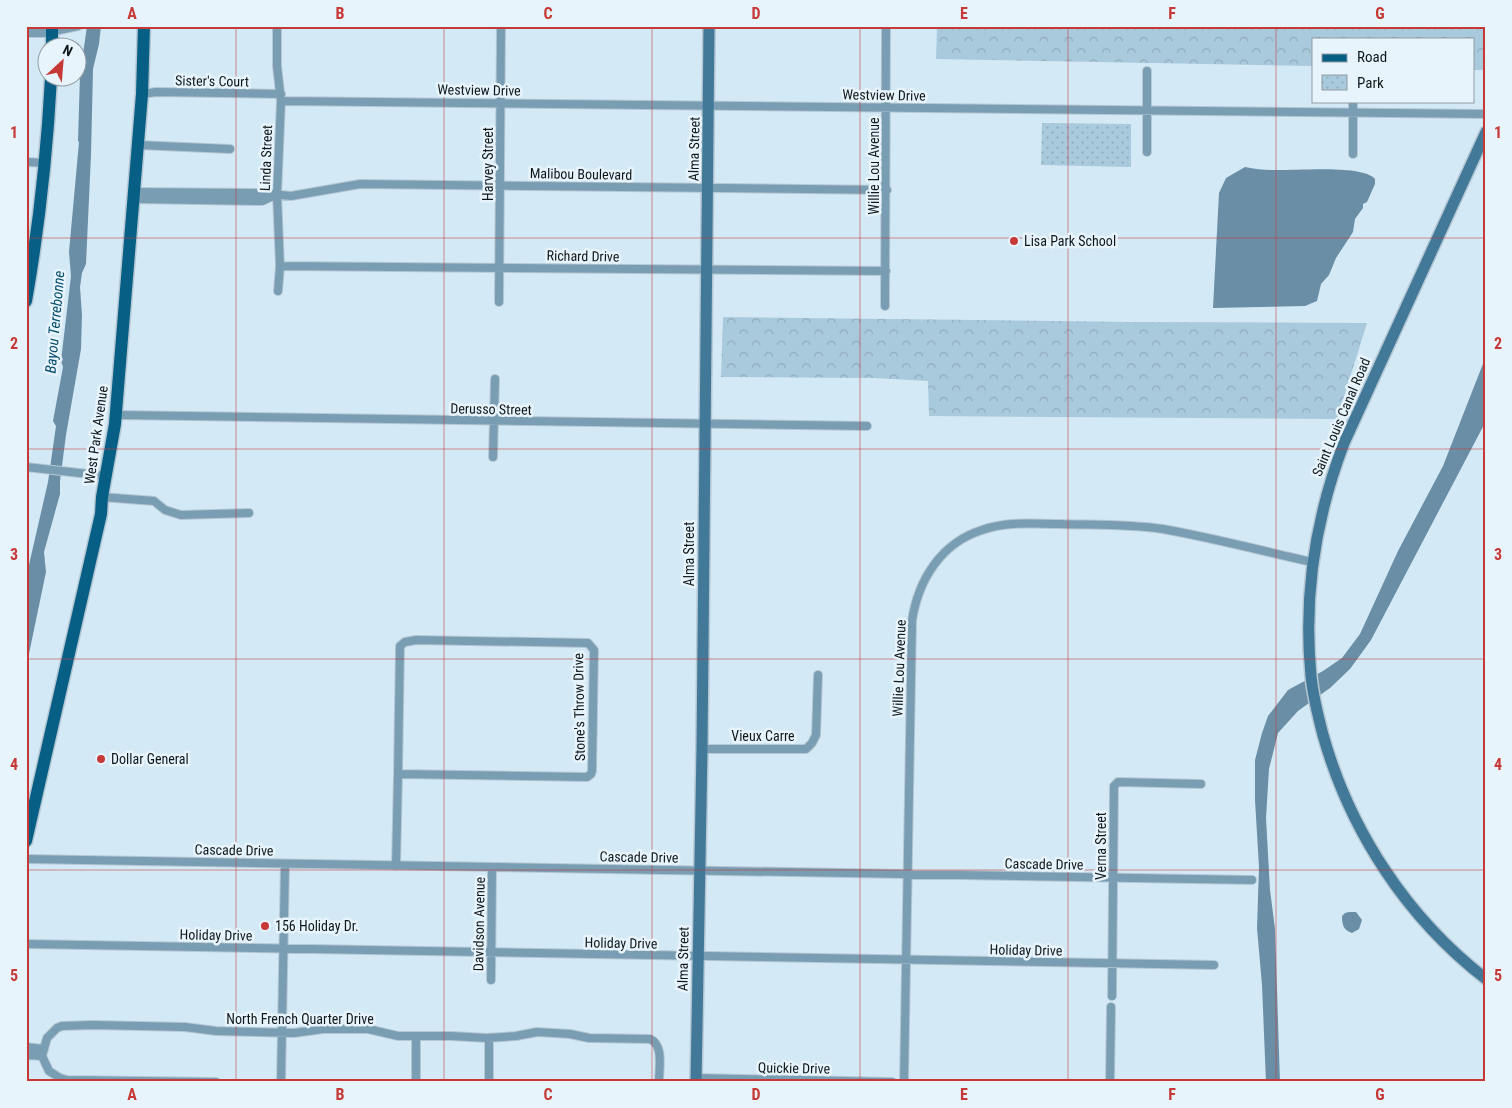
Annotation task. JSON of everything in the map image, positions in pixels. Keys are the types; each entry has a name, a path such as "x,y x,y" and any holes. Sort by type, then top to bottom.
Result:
{"main road":[{"name":"West Park Avenue","path":"26,841 100,514 116,415 142,94 144,26"},
{"path":"27,295 37,234 45,163 50,88"}],"street":[{"path":"26,33 78,26"},
{"name":"Linda Street","path":"277,26 277,66 281,98 277,195 280,266 278,291"},
{"name":"Harvey Street","path":"499,302 501,26"},
{"name":"Alma Street","path":"696,1080 702,749 709,26"},
{"name":"Willie Lou Avenue","path":"886,26 886,306"},
{"path":"1146,152 1147,72"},
{"name":"Sister's Court","path":"142,94 156,92 281,98"},
{"name":"Westview Drive","path":"281,98 709,106 1486,114"},
{"path":"1353,154 1354,102"},
{"name":"Saint Louis Canal Road","path":"1486,132 1344,443 1332,474 1322,510 1312,562 1308,616 1311,676 1316,706 1339,784 1374,854 1402,895 1438,936 1486,979"},
{"path":"138,145 230,150"},
{"path":"26,162 45,163"},
{"name":"Malibou Boulevard","path":"134,195 262,201 277,195 291,196 350,185 886,190"},
{"name":"Richard Drive","path":"280,266 886,271"},
{"path":"493,457 495,379"},
{"name":"Derusso Street","path":"116,415 866,426"},
{"path":"26,467 106,476"},
{"path":"102,497 154,501 165,510 182,515 248,514"},
{"name":"Willie Lou Avenue","path":"904,1082 912,621 914,607 924,579 939,558 967,536 980,530 1007,524 1117,525 1163,529 1312,562"},
{"name":"Stone's Throw Drive","path":"396,866 400,646 405,642 435,640 588,643 591,645 594,650 592,771 587,777 398,774"},
{"name":"Vieux Carre","path":"702,749 806,749 816,735 818,675"},
{"name":"Verna Street","path":"1112,996 1113,788 1115,783 1201,784"},
{"name":"Cascade Drive","path":"26,859 1252,880"},
{"path":"281,1082 285,864"},
{"name":"Davidson Avenue","path":"491,980 492,867"},
{"name":"Holiday Drive","path":"26,944 1214,965"},
{"path":"1110,1082 1111,1007"},
{"name":"North French Quarter Drive","path":"43,1053 52,1033 62,1026 185,1027 216,1031 294,1034 322,1029 368,1029 398,1036 489,1038 537,1032 570,1034 589,1038 650,1039 657,1044 659,1049 659,1082"},
{"path":"416,1036 416,1082"},
{"path":"489,1038 489,1082"},
{"path":"26,1047 43,1053"},
{"path":"26,1055 43,1053"},
{"path":"43,1053 46,1067 49,1071 67,1080 216,1082"},
{"name":"Quickie Drive","path":"696,1080 892,1082"}],"green space":[{"path":"937,26 1486,26 1486,70 1474,70 1474,38 1312,38 1312,66 936,59"},
{"path":"1042,123 1131,124 1131,167 1041,165"},
{"path":"723,317 1367,323 1337,419 929,416 928,381 874,378 721,377"}],"shaded area":[{"path":"87,26 101,26 93,69 86,264 82,273 80,287 82,315 81,349 66,435 60,494 44,552 46,572 26,668 26,578 48,482 56,426 53,421 63,367 61,361 71,276 69,252 79,142 80,88 88,88 88,38 85,38"},
{"path":"1245,167 1269,170 1327,169 1357,171 1368,174 1375,179 1375,184 1367,202 1363,204 1363,208 1355,219 1353,232 1336,258 1329,275 1321,284 1317,301 1305,306 1213,308 1219,193 1226,178"},
{"path":"1486,356 1486,421 1371,640 1350,669 1330,688 1298,711 1278,733 1269,769 1266,818 1270,890 1275,929 1280,1082 1266,1082 1262,985 1257,928 1259,867 1255,800 1255,760 1262,733 1268,716 1288,690 1342,658 1360,634 1398,551 1443,466"},
{"path":"1349,912 1356,912 1362,920 1359,929 1352,933 1345,928 1342,922 1342,916"}],"place":[{"name":"Lisa Park School","path":"1014,241"},
{"name":"Dollar General","path":"101,759"},
{"name":"156 Holiday Dr.","path":"265,926"}],"water label":[{"name":"Bayou Terrebonne","path":"55,322"}]}
